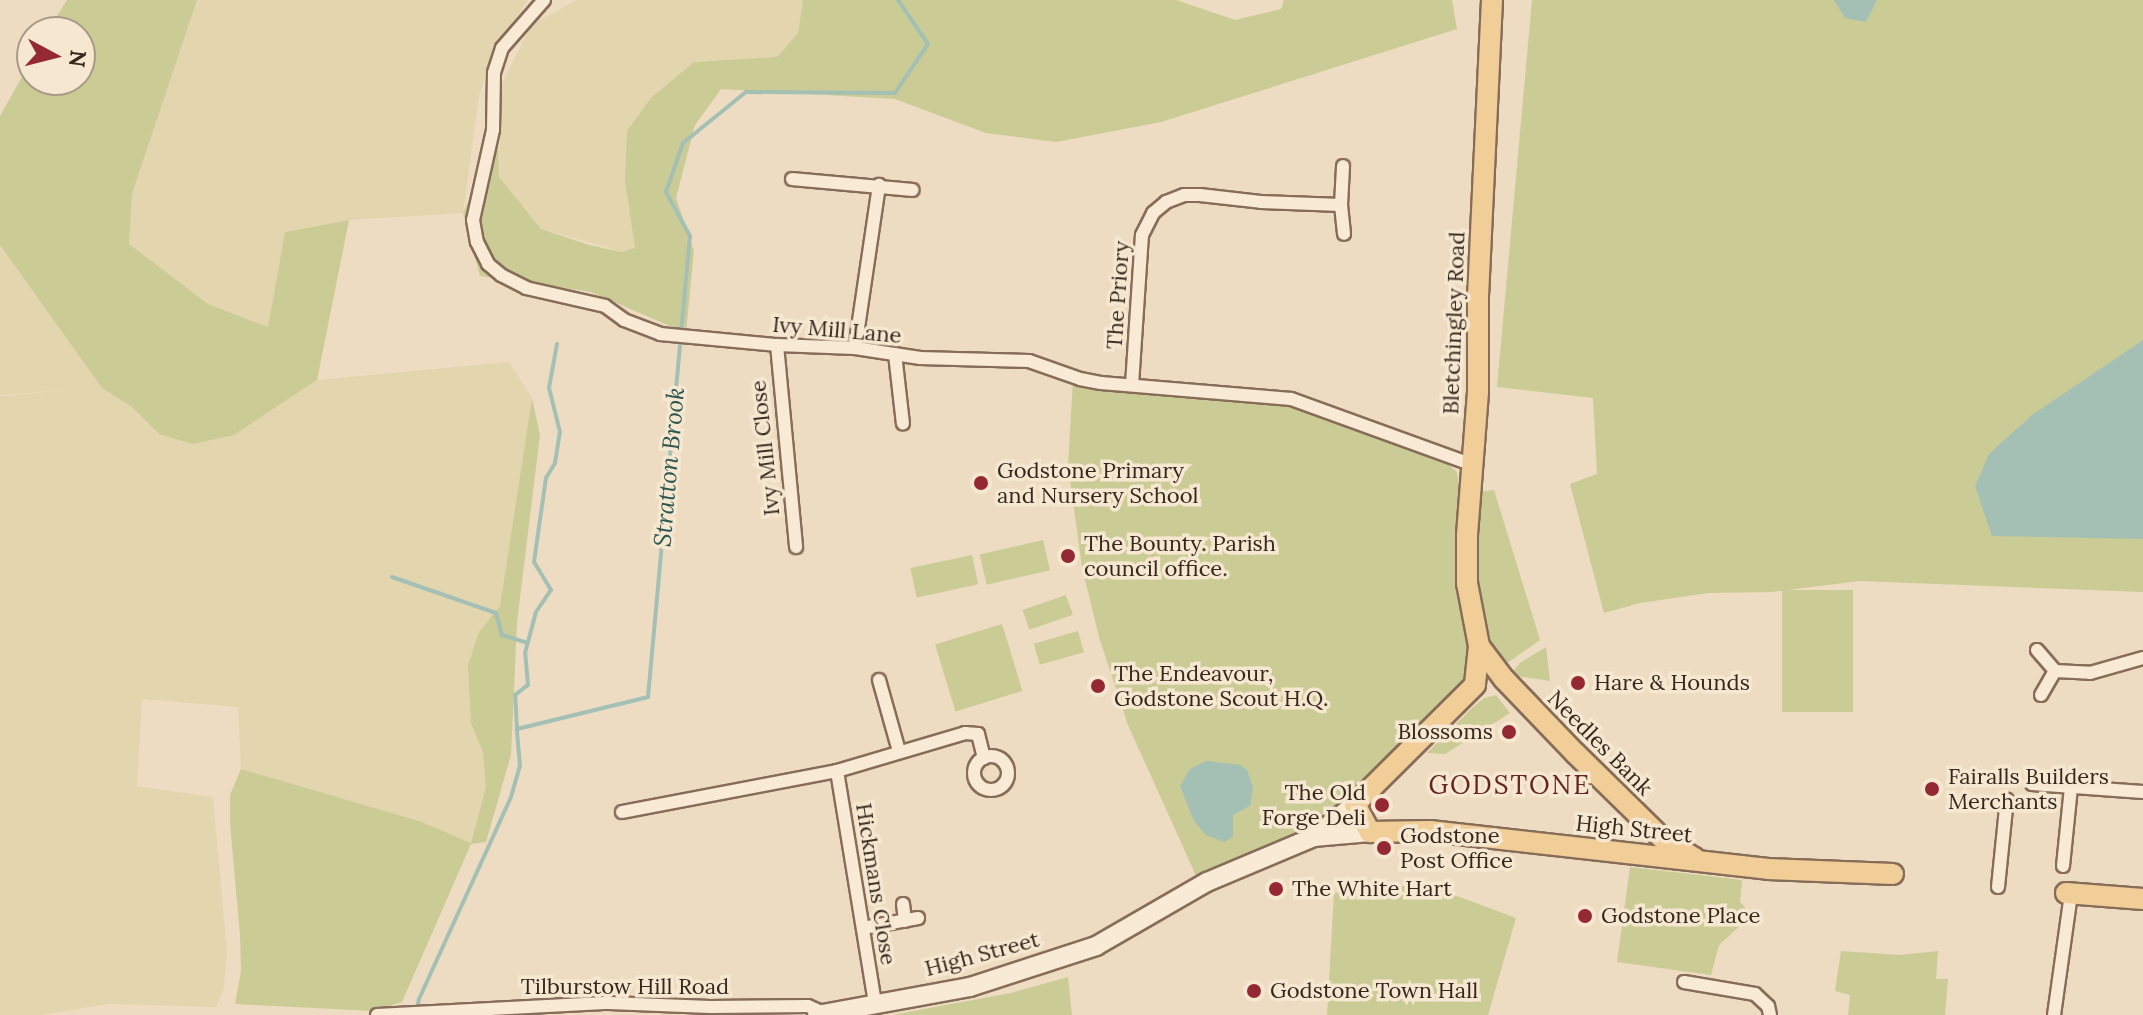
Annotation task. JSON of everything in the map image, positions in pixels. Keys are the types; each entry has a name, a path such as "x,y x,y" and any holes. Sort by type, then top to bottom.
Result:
{"main road":[{"name":"Bletchingley Road","path":"1479,646 1467,583 1471,464 1478,392 1478,293 1492,0"},
{"path":"1314,837 1355,804 1475,685 1479,646"},
{"name":"Needles Bank","path":"1479,646 1516,692 1657,834 1698,860"},
{"path":"1475,685 1516,692"},
{"path":"1314,837 1370,832 1355,804"},
{"name":"High Street","path":"1370,832 1430,831 1768,869 1893,874"},
{"path":"1640,854 1657,834"},
{"name":"High Street","path":"820,1014 970,987 1096,946 1207,882 1314,837"},
{"path":"2068,893 2143,899"}],"street":[{"name":"Ivy Mill Lane","path":"544,0 517,27 497,60 493,130 473,220 477,242 494,270 526,288 586,299 605,306 646,330 680,337 1029,361 1080,379 1291,399 1471,464"},
{"path":"1343,166 1341,205 1344,234"},
{"path":"792,179 913,190"},
{"path":"855,348 879,185"},
{"name":"The Priory","path":"1132,385 1142,235 1153,213 1166,202 1184,195 1341,205"},
{"name":"Ivy Mill Close","path":"777,345 796,547"},
{"path":"895,354 903,424"},
{"path":"2037,650 2055,671 2090,673 2143,658"},
{"path":"2041,695 2055,671"},
{"path":"879,680 899,751"},
{"path":"622,812 837,771 965,733 978,734 984,758"},
{"name":"Hickmans Close","path":"837,771 875,1004"},
{"path":"2032,784 2143,792"},
{"path":"2063,866 2071,787"},
{"path":"1998,887 2007,799"},
{"path":"2054,1015 2068,893"},
{"path":"863,928 912,919 903,904"},
{"path":"1684,982 1755,994 1768,1006 1770,1015"},
{"name":"Tilburstow Hill Road","path":"377,1015 542,1011 609,1003 710,1007 808,1006 820,1014"}],"shaded area":[{"path":"197,0 528,0 496,48 479,96 463,213 349,220 285,232 268,327 208,304 129,244 132,194"},
{"path":"577,0 803,0 798,33 777,57 694,62 633,223 635,248 623,252 541,229 499,177 502,84 531,25"},
{"path":"1834,0 1877,0 1866,22 1845,18"},
{"path":"0,245 102,388 132,407 159,434 234,435 317,380 509,362 532,398 500,606 479,632 471,723 483,753 486,787 471,843 419,821 241,769 238,707 142,699 137,786 213,797 227,951 224,988 216,1007 109,1004 41,1015 0,1015 0,396 81,389 0,395"},
{"path":"2143,340 2143,539 1992,536 1975,486 1989,454 2032,415"},
{"path":"1206,761 1240,765 1247,770 1253,787 1250,806 1233,815 1233,837 1224,842 1206,835 1194,821 1180,786 1190,769"}],"green space":[{"path":"67,0 197,0 132,194 129,244 208,304 268,327 285,232 349,220 317,380 234,435 193,444 159,434 132,407 102,388 0,245 0,116 16,88 16,96 96,96 96,16 57,16"},
{"path":"803,0 1176,0 1235,20 1281,9 1284,0 1452,0 1457,29 1161,122 1056,142 986,133 895,99 721,89 695,125 676,198 694,251 686,333 591,292 480,276 463,213 498,137 499,177 541,229 622,252 635,248 625,180 627,131 651,98 694,62 777,57 798,33"},
{"path":"1532,0 2143,0 2143,592 1859,581 1771,592 1708,593 1640,603 1604,613 1570,484 1597,474 1593,398 1497,387"},
{"path":"1073,380 1102,390 1276,400 1324,413 1444,461 1457,472 1460,494 1457,572 1471,674 1464,688 1332,818 1198,880 1128,725 1099,637 1082,567 1068,466"},
{"path":"532,398 540,435 517,622 511,755 486,842 471,844 402,1002 374,1011 235,1004 241,971 230,795 241,769 419,821 471,843 486,787 483,753 471,723 468,665 479,632 500,606"},
{"path":"1494,490 1540,640 1503,666 1489,642 1476,595 1474,562 1478,492"},
{"path":"1043,540 1050,570 987,585 980,555"},
{"path":"972,555 978,584 917,597 910,568"},
{"path":"1782,590 1853,590 1853,712 1782,712"},
{"path":"1066,595 1073,615 1029,630 1023,610"},
{"path":"1002,624 1022,691 956,711 935,644"},
{"path":"1078,631 1084,652 1040,665 1034,644"},
{"path":"1546,647 1550,681 1510,675 1520,663"},
{"path":"1496,695 1510,713 1445,754 1427,753 1472,708 1484,698"},
{"path":"1630,867 1742,880 1740,902 1752,915 1719,945 1711,975 1617,962"},
{"path":"1425,884 1516,918 1488,1015 1327,1015 1334,893"},
{"path":"1841,951 1900,955 1938,951 1936,979 1948,979 1945,1015 1848,1015 1850,995 1835,991"},
{"path":"1068,977 1072,1015 892,1015 1011,993"}],"waterway":[{"name":"Stratton Brook","path":"417,1011 419,999 511,797 520,766 517,729 648,697 690,236 666,192 683,143 746,92 895,93 928,44 898,0"},
{"path":"517,729 515,695 528,685 525,653 536,612 551,590 534,562 546,478 555,463 560,432 549,388 557,344"},
{"path":"392,577 496,613 502,635 528,643"}],"place":[{"name":"Godstone Primary and Nursery School","path":"981,483"},
{"name":"The Bounty. Parish council office.","path":"1068,556"},
{"name":"Hare & Hounds","path":"1578,683"},
{"name":"The Endeavour, Godstone Scout H.Q.","path":"1098,686"},
{"name":"Blossoms","path":"1509,732"},
{"name":"Fairalls Builders Merchants","path":"1932,789"},
{"name":"The Old Forge Deli","path":"1382,805"},
{"name":"Godstone Post Office","path":"1384,848"},
{"name":"The White Hart","path":"1276,889"},
{"name":"Godstone Place","path":"1585,916"},
{"name":"Godstone Town Hall","path":"1254,991"}],"district":[{"name":"GODSTONE","path":"1510,785"}]}
